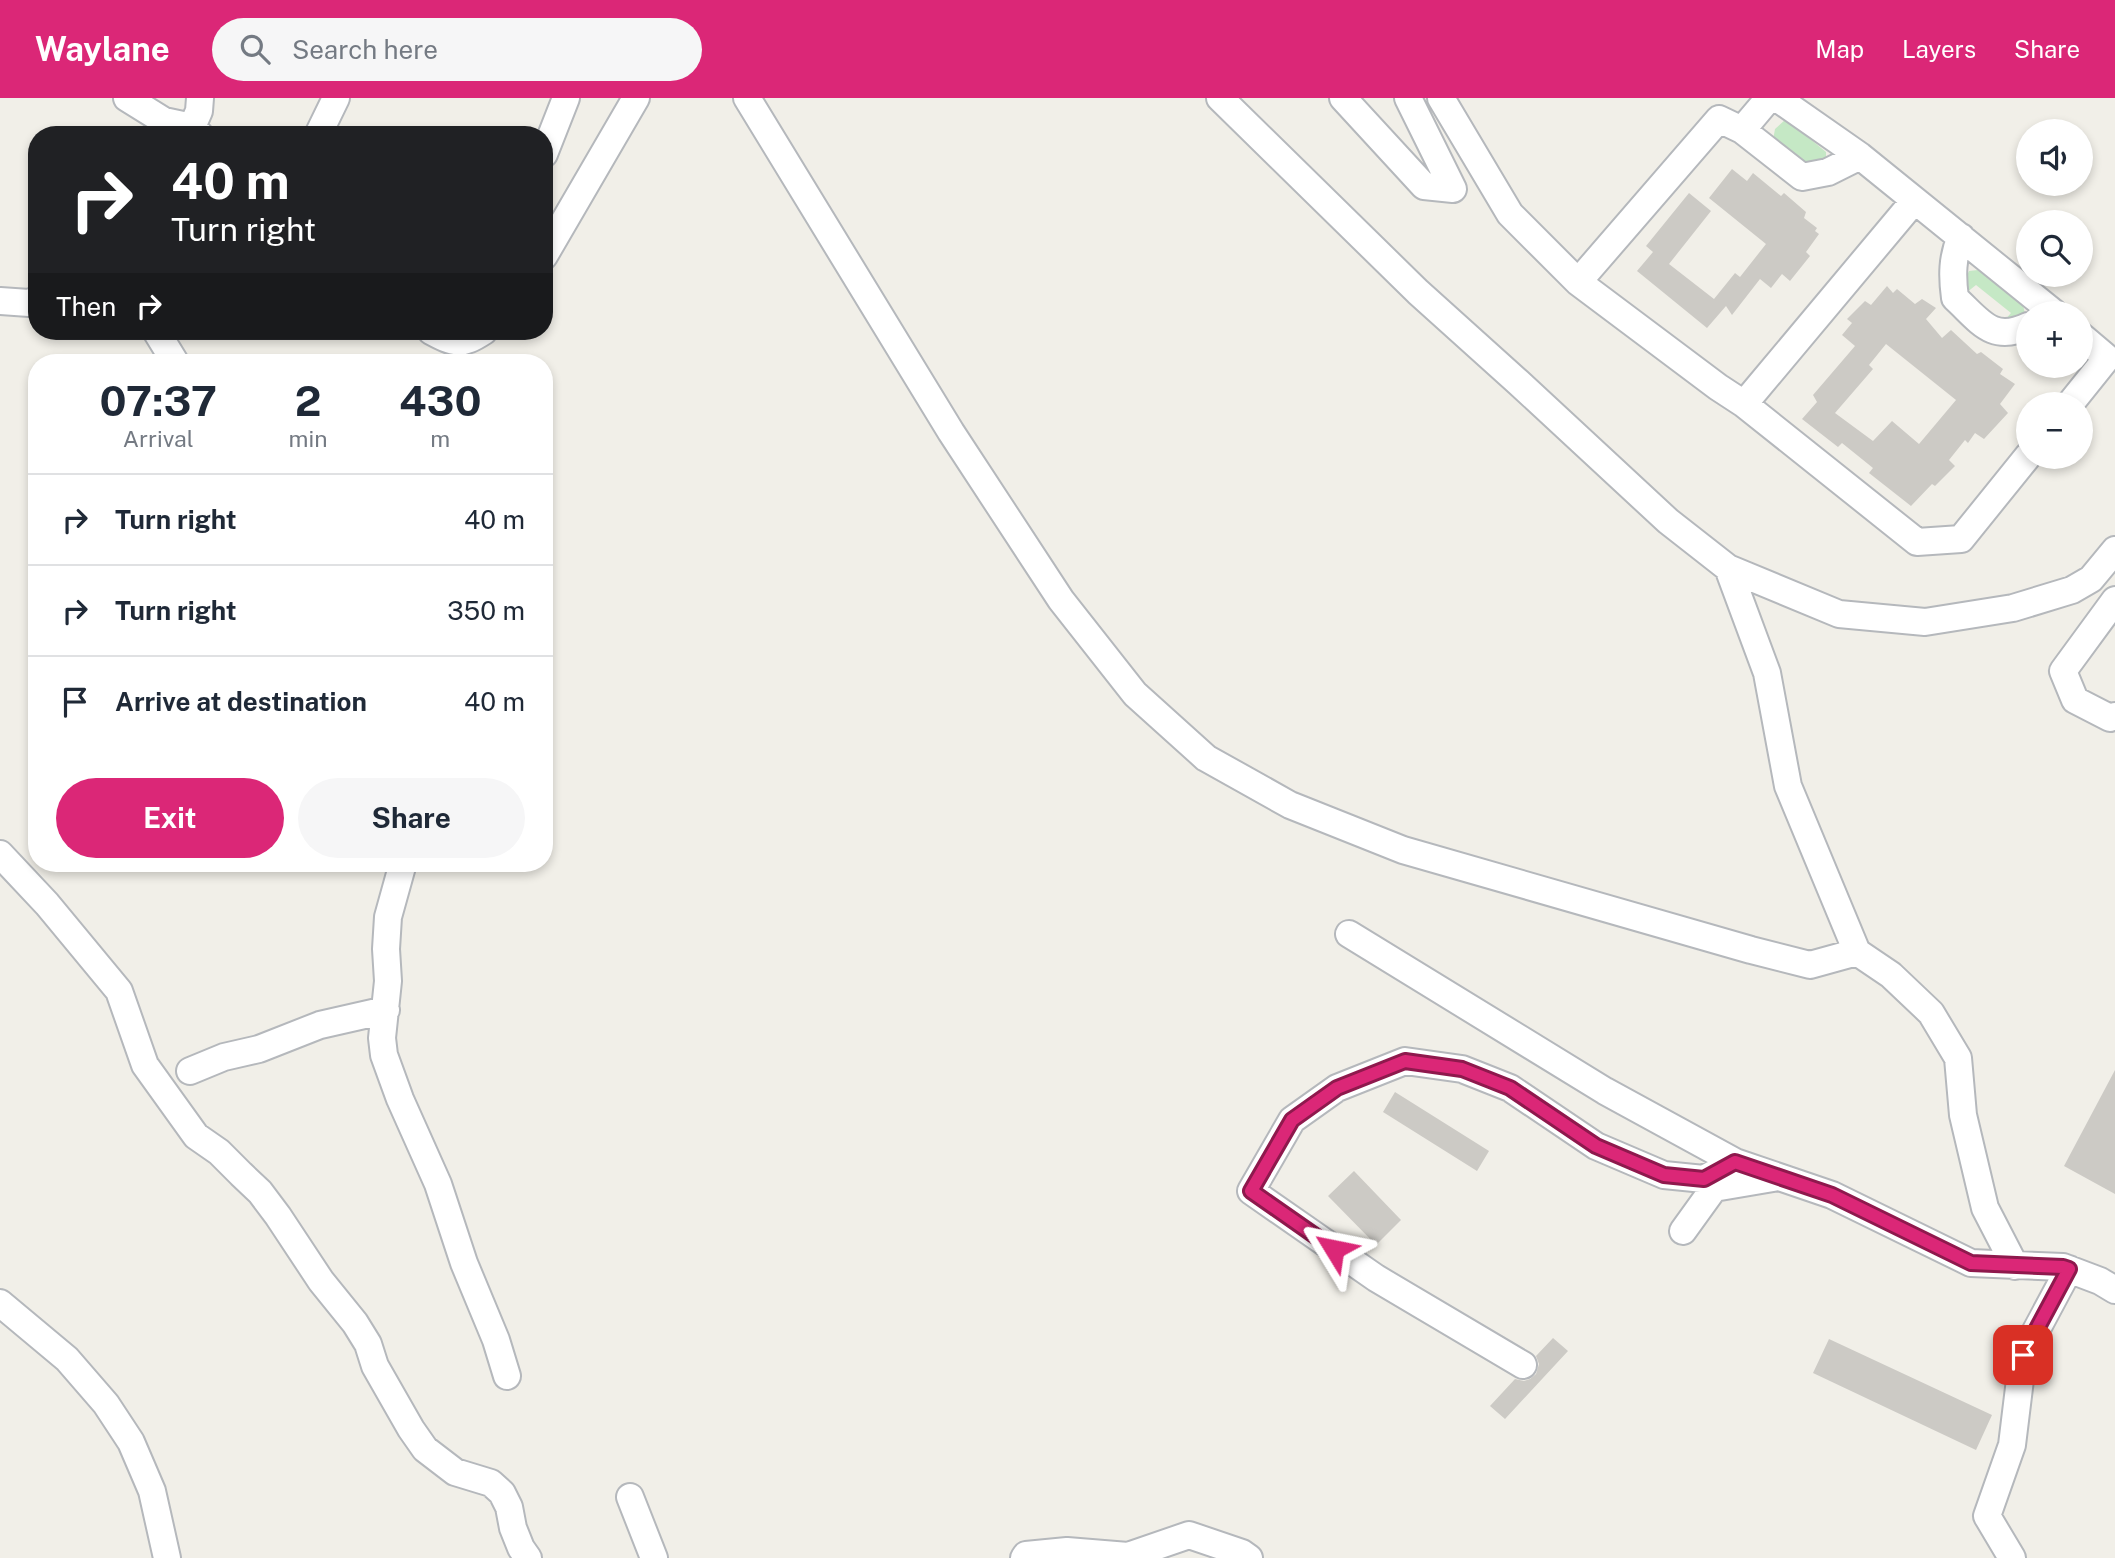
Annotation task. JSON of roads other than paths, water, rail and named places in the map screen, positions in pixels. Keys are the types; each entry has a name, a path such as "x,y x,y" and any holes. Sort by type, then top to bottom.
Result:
{"street":[{"path":"127,98 164,121 180,126"},
{"path":"197,126 200,98"},
{"path":"322,126 336,98"},
{"path":"553,131 566,98"},
{"path":"553,241 636,98"},
{"path":"747,98 951,432 1061,600 1135,694 1206,758 1290,805 1403,850 1810,965 1857,953"},
{"path":"1220,98 1418,292 1668,521 1728,568 1839,614 1925,622 2013,608 2072,590 2091,579 2115,550"},
{"path":"1343,98 1424,186 1453,189 1408,98"},
{"path":"1441,98 1510,214 1578,282 1744,404 1917,542 1961,539 2018,469"},
{"path":"1742,130 1769,98"},
{"path":"1777,98 1860,156 2039,301"},
{"path":"1578,282 1719,119 1742,130 1802,177 1829,172 1860,156"},
{"path":"1744,404 1914,201"},
{"path":"1961,237 1956,248 1952,275 1955,298 1989,330 2016,332"},
{"path":"0,301 28,303"},
{"path":"448,340 454,343 470,340"},
{"path":"2081,392 2111,361 2093,346"},
{"path":"1728,568 1767,673 1788,786 1857,953 1891,975 1931,1013 1958,1058 1963,1115 1985,1208 2015,1266"},
{"path":"2091,579 2115,598 2063,671 2075,700 2110,718 2115,716"},
{"path":"0,854 47,904 119,991 145,1065 195,1136 219,1152 260,1192 278,1216 321,1281 355,1323 368,1344 375,1366 425,1448 455,1472 491,1483 502,1493 509,1507 513,1528 528,1558"},
{"path":"400,872 388,917 388,981 382,1038 384,1055 438,1184 464,1263 496,1340 507,1376"},
{"path":"1349,934 1605,1091 1735,1162 1832,1195 1971,1263 2063,1267 2100,1281 2115,1290"},
{"path":"190,1071 224,1057 259,1049 320,1025 386,1010"},
{"path":"1523,1365 1376,1278 1251,1191 1292,1120 1337,1088 1405,1061 1462,1069 1510,1088 1596,1146 1664,1175 1704,1179 1735,1162"},
{"path":"1683,1231 1714,1188 1779,1177"},
{"path":"2012,1558 1987,1516 2012,1445 2023,1355 2069,1269"},
{"path":"0,1303 67,1359 106,1404 131,1442 152,1491 167,1558"},
{"path":"630,1497 654,1558"},
{"path":"1024,1558 1026,1555 1067,1551 1128,1556 1189,1535 1242,1553 1249,1558"}]}
